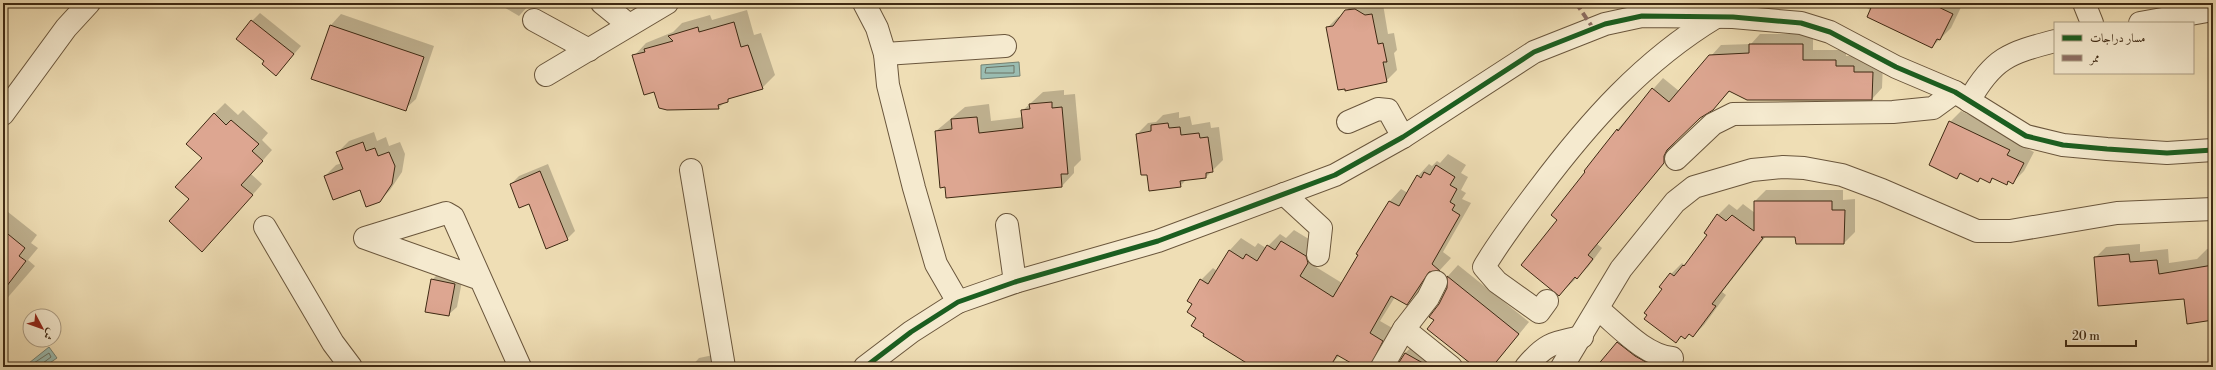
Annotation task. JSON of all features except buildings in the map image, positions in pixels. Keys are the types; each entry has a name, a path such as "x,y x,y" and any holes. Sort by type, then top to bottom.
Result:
{"street":[{"path":"3,114 66,28 89,3"},
{"path":"602,3 629,25"},
{"path":"546,75 667,3"},
{"path":"864,3 877,28 885,54 888,85 914,188 936,264 958,302"},
{"path":"2084,3 2092,22"},
{"path":"865,367 911,332 958,302 1015,282 1158,242 1335,175 1403,137 1534,52 1638,10 1801,23 1830,32 1896,67 1962,96 2026,136 2063,145 2168,153 2213,150"},
{"path":"2146,22 2213,10"},
{"path":"1547,301 1539,312 1497,282 1484,267 1494,250 1570,147 1601,111 1639,73 1668,49 1716,17"},
{"path":"534,20 589,50"},
{"path":"1676,159 1713,124 1733,114 1893,112 1933,108 1962,96 1990,68 2006,56 2054,41"},
{"path":"885,54 1005,46"},
{"path":"1348,122 1378,109 1388,110 1403,137"},
{"path":"1562,367 1582,337 1621,269 1675,202 1694,187 1752,170 1783,167 1804,168 1842,175 1882,190 1977,231 2010,231 2117,213 2213,209"},
{"path":"691,170 724,367"},
{"path":"1284,194 1321,228 1318,255"},
{"path":"480,279 365,238 446,213 453,217 520,367"},
{"path":"1008,225 1015,282"},
{"path":"264,227 333,343 351,367"},
{"path":"1382,367 1404,329 1428,298 1436,282"},
{"path":"1598,309 1638,342 1662,357 1672,358"},
{"path":"1404,329 1451,367"},
{"path":"1526,367 1538,353 1550,344 1582,337"}],"water":[{"path":"1019,62 1020,76 981,79 981,65"},
{"path":"48,348 50,348 57,358 44,367 24,367"}],"marked path":[{"path":"1576,3 1593,28"}],"cycle path":[{"path":"865,367 911,332 958,302 1015,282 1158,241 1335,175 1403,137 1534,52 1605,24 1642,16 1733,17 1801,23 1830,32 1896,67 1955,92 2026,136 2063,145 2107,149 2167,153 2213,150"}]}
